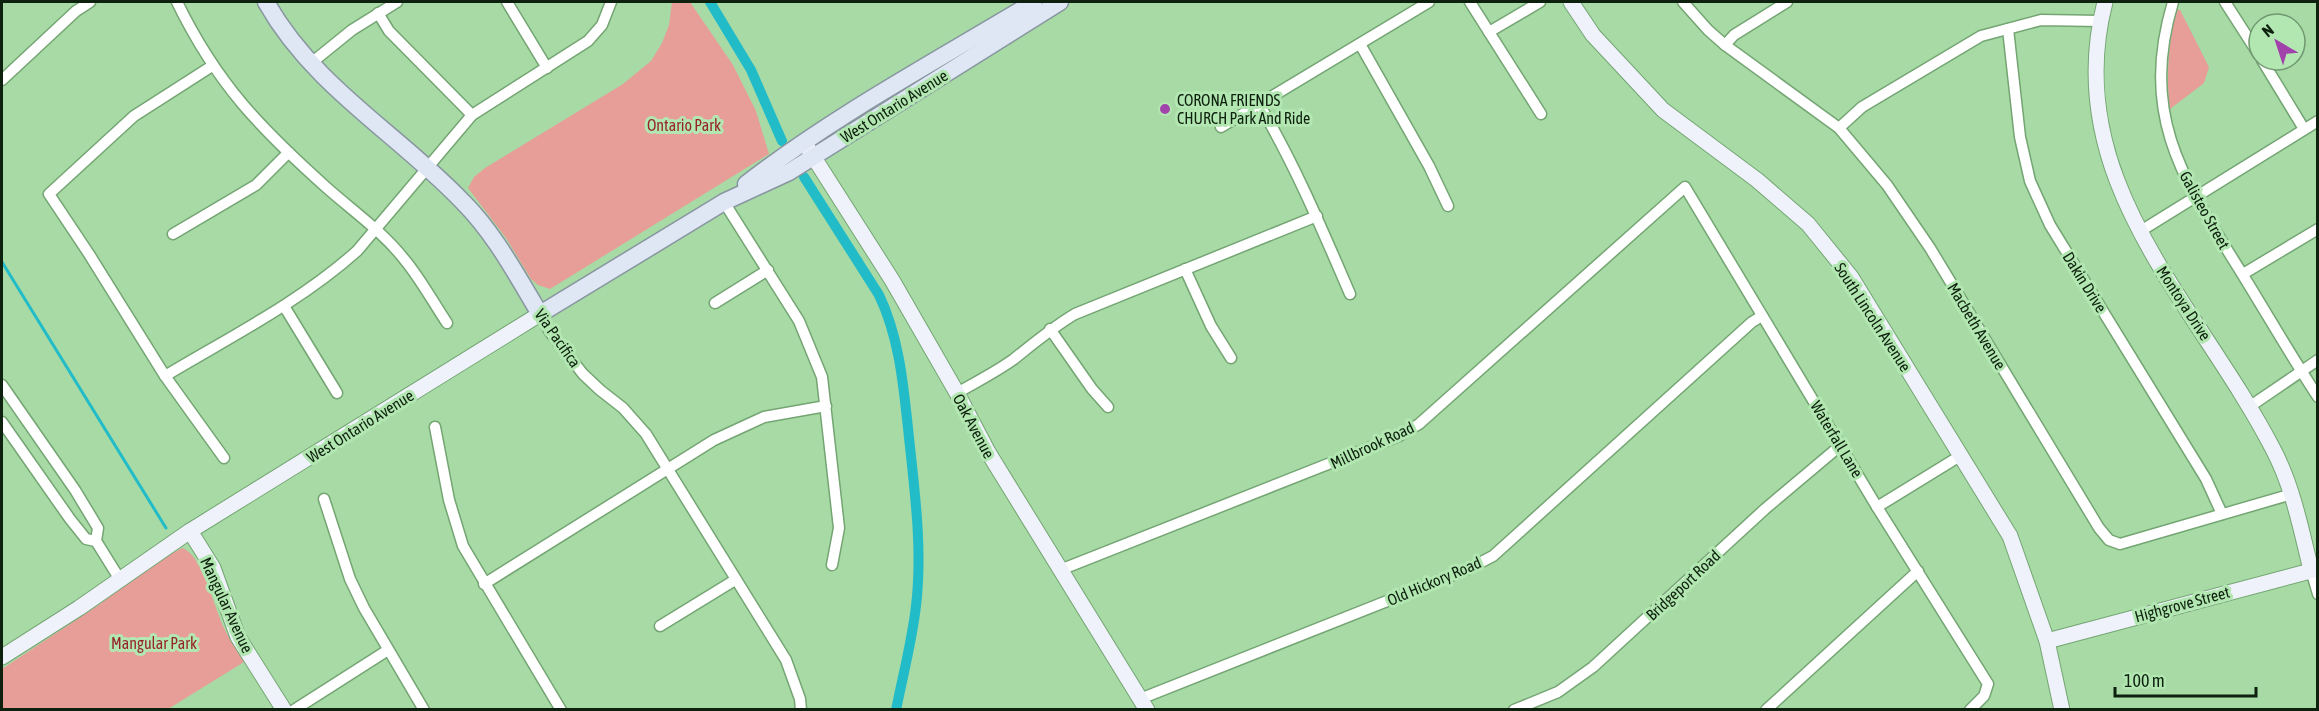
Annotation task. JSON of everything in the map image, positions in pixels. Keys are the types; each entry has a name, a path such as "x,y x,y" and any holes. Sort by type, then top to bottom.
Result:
{"main road":[{"name":"Via Pacifica","path":"266,2 310,64 464,202 501,251 540,314"},
{"name":"West Ontario Avenue","path":"724,202 804,142 1034,2"},
{"name":"West Ontario Avenue","path":"540,314 724,202 789,172 1060,2"}],"street":[{"path":"2,80 76,10 90,2"},
{"path":"177,2 212,66 240,104 288,153 404,258 447,323"},
{"path":"310,64 352,30 397,2"},
{"path":"507,2 547,68"},
{"path":"165,376 284,306 335,271 357,251 472,115 588,41 602,26 611,2"},
{"path":"1221,128 1429,2"},
{"path":"1470,2 1541,114"},
{"path":"1489,32 1540,2"},
{"name":"South Lincoln Avenue","path":"1571,2 1593,35 1663,110 1756,180 1808,224 1851,277 2010,536 2047,641 2062,710"},
{"name":"Macbeth Avenue","path":"1683,2 1725,45 1839,128 1887,185 1930,248 2093,518 2109,540 2120,544 2292,494"},
{"path":"1725,45 1734,35 1787,2"},
{"name":"Montoya Drive","path":"2105,2 2096,49 2095,88 2100,123 2113,172 2139,232 2273,449 2292,494 2314,569 2318,594"},
{"name":"Galisteo Street","path":"2173,2 2163,52 2162,99 2167,131 2195,198 2318,397"},
{"path":"2225,2 2247,36"},
{"path":"378,13 396,39 437,77 472,115"},
{"path":"1839,128 1862,107 1981,36 2041,20 2100,21"},
{"name":"Dakin Drive","path":"2008,28 2020,137 2030,181 2050,225 2206,479 2222,514"},
{"path":"1360,44 1429,166 1448,206"},
{"path":"212,66 134,116 49,194 165,376 224,458"},
{"path":"2269,72 2304,129"},
{"path":"1259,104 1279,138 1317,216 1350,294"},
{"path":"2139,232 2318,121"},
{"name":"Oak Avenue","path":"804,142 892,280 988,452 1143,704"},
{"path":"173,234 256,184 288,153"},
{"name":"Waterfall Lane","path":"1684,187 1877,507 1988,684 1984,696 1970,710"},
{"name":"Millbrook Road","path":"1060,570 1399,436 1419,424 1684,187"},
{"path":"724,202 790,305 811,345 822,377 838,528 832,565"},
{"path":"957,393 987,377 1015,358 1050,329 1094,306 1317,216"},
{"path":"2242,274 2318,229"},
{"path":"1185,269 1211,326 1231,358"},
{"path":"715,303 768,270"},
{"path":"284,306 338,393"},
{"name":"Via Pacifica","path":"540,314 550,332 583,374 623,408 646,434 786,660 800,699 801,710"},
{"name":"West Ontario Avenue","path":"2,657 79,608 119,578 190,531 540,314"},
{"name":"Old Hickory Road","path":"1143,704 1468,569 1493,556 1762,316"},
{"path":"1050,329 1092,389 1108,407"},
{"path":"2249,407 2318,360"},
{"path":"2,385 75,490 98,528 96,541 119,578"},
{"path":"484,584 714,440 756,420 782,412 825,406"},
{"path":"2,422 70,519 86,538 96,541"},
{"path":"435,428 449,500 462,546 561,710"},
{"name":"Bridgeport Road","path":"1514,710 1558,693 1593,667 1765,509 1841,445"},
{"path":"1877,507 1960,456"},
{"path":"324,499 350,579 388,650 424,710"},
{"name":"Mangular Avenue","path":"190,531 213,568 238,637 284,710"},
{"name":"Highgrove Street","path":"2047,641 2314,569"},
{"path":"1766,710 1918,571"},
{"path":"660,626 735,580"},
{"path":"294,710 388,650"}],"green space":[{"name":"Ontario Park","path":"672,2 690,2 733,65 756,111 769,154 550,289 538,285 531,279 506,238 468,188 474,177 485,168 623,84 651,61 669,25"},
{"path":"2175,9 2180,10 2209,67 2204,83 2170,109 2168,71"},
{"name":"Mangular Park","path":"182,548 196,560 202,571 225,630 244,662 168,709 2,710 2,669 100,604 152,565"}],"waterway":[{"path":"710,2 751,70 782,141"},
{"path":"804,177 879,295 896,343 899,360 915,495 919,562 910,645 896,710"},
{"path":"2,262 166,528"}],"place":[{"name":"CORONA FRIENDS CHURCH Park And Ride","path":"1165,109"}]}
